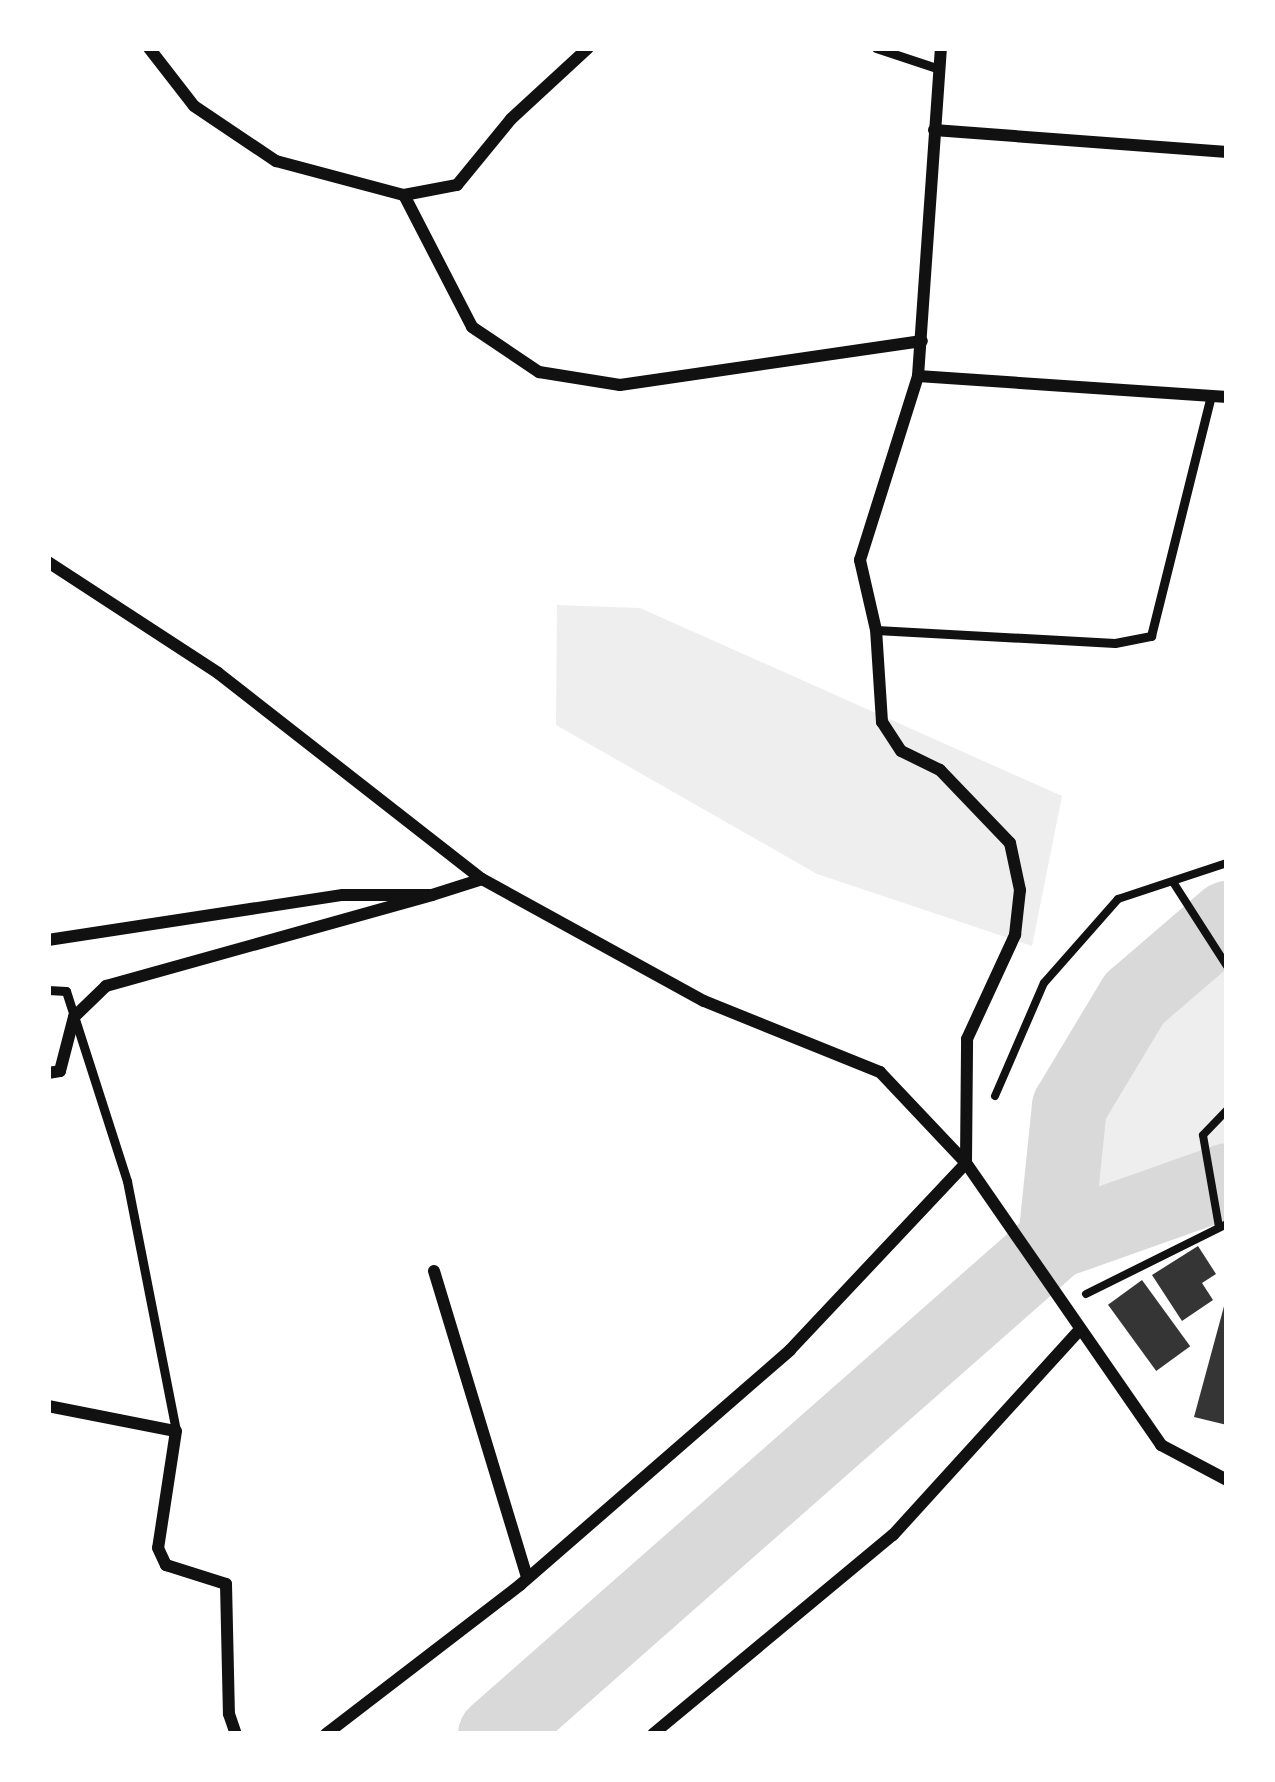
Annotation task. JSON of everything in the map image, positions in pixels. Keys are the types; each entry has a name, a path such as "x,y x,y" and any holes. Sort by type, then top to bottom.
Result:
{"street":[{"path":"149,48 194,106 276,161 404,195 457,185 511,119 588,48"},
{"path":"326,1734 527,1577 790,1350 967,1163 967,1039 1015,934 1020,890 1010,843 940,770 901,751 882,722 876,630 860,560 918,376 941,48"},
{"path":"934,130 1227,152"},
{"path":"404,195 472,327 539,372 620,385 922,340"},
{"path":"918,376 1227,398"},
{"path":"48,562 218,673 482,879 704,1001 880,1072 967,1163 1078,1332 1162,1445 1227,1480"},
{"path":"48,1072 60,1071 74,1017 106,986 482,879"},
{"path":"48,940 344,895 432,895"},
{"path":"434,1271 527,1577"},
{"path":"653,1734 893,1535 1078,1332"},
{"path":"48,1406 176,1431 158,1548 166,1565 226,1584 229,1714 236,1734"}],"lane":[{"path":"876,48 939,69"},
{"path":"876,630 1115,643 1151,637 1211,396"},
{"path":"48,990 66,992 127,1181 176,1431"}],"path":[{"path":"992,1103 1044,983 1118,899 1227,863"},
{"path":"1172,881 1227,966"},
{"path":"1063,1304 1223,1226 1202,1135 1227,1110"}],"shaded area":[{"path":"557,605 640,608 1062,796 1032,946 817,874 556,725"},
{"path":"1227,947 1227,1164 1113,1195 1087,1214 1116,1050 1132,1017"}],"building":[{"path":"1198,1246 1216,1274 1202,1283 1213,1300 1182,1321 1152,1275"},
{"path":"1142,1280 1190,1346 1156,1371 1108,1305"},
{"path":"1227,1299 1227,1425 1194,1417"}],"waterway":[{"path":"1055,1241 1069,1106 1134,998 1227,918"},
{"path":"495,1734 1055,1241 1227,1180"}]}
